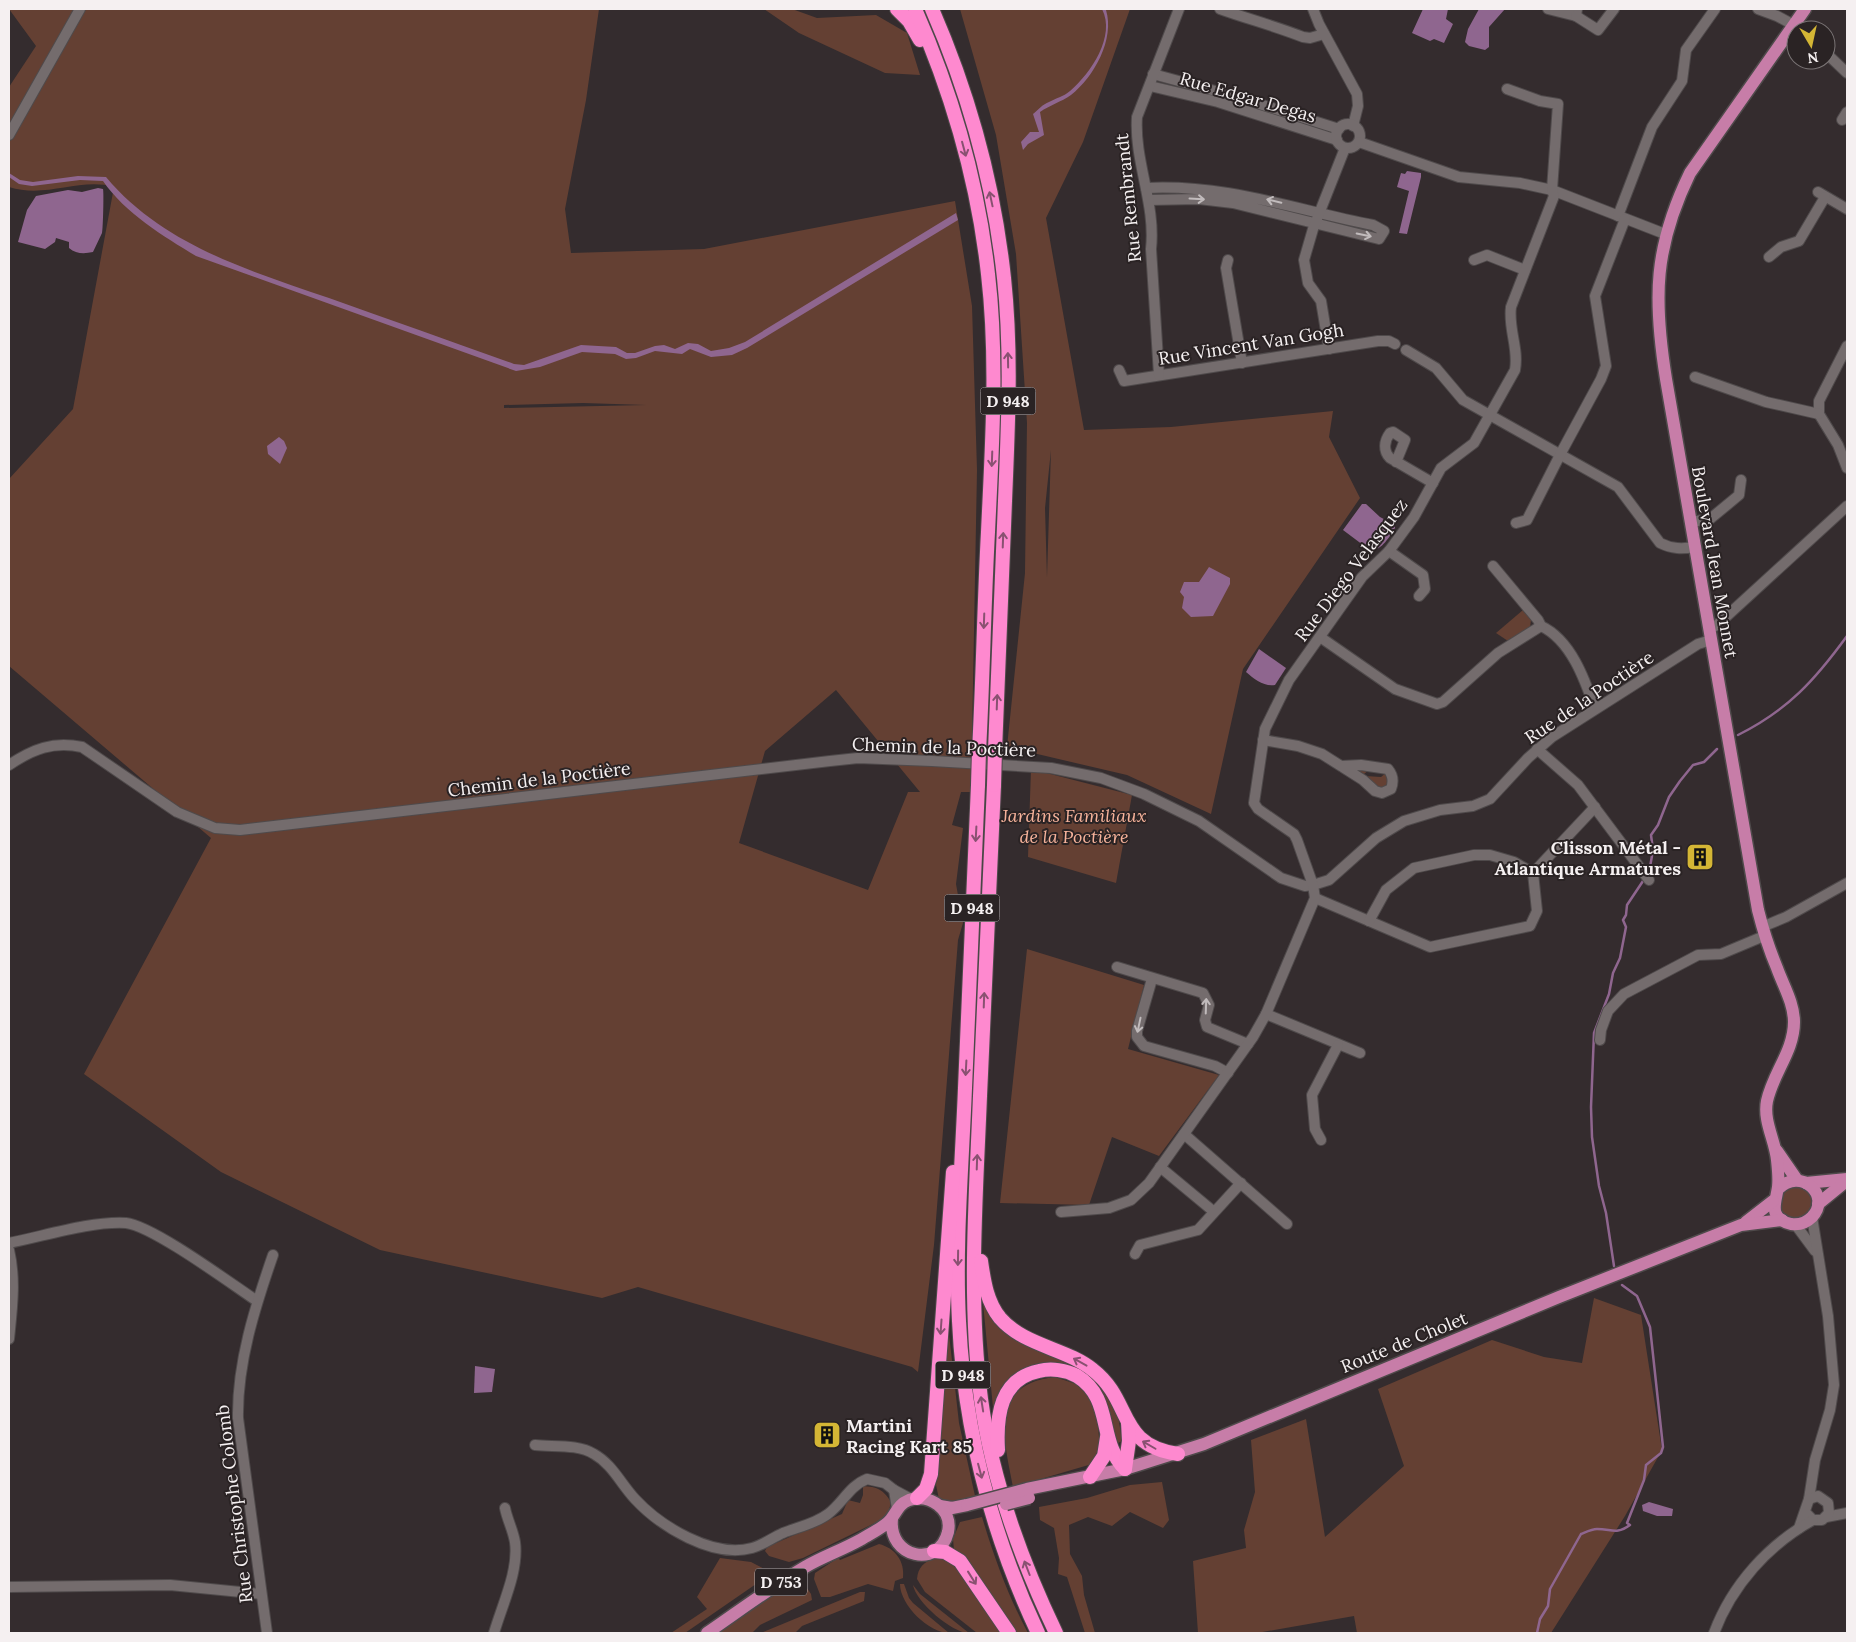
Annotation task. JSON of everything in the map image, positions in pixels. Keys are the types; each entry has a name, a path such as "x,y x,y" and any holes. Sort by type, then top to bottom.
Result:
{"highway":[{"path":"897,9 915,31 950,102"},
{"name":"D 948","path":"915,9 950,102 968,163 988,273 993,331 992,447 958,1282 964,1388 976,1453 994,1519 1016,1583 1038,1633"},
{"name":"D 948","path":"932,9 952,57 984,163 1000,246 1008,328 1008,430 975,1211 974,1291 977,1360 981,1401 1000,1485 1022,1554 1056,1633"},
{"path":"942,9 952,57"},
{"path":"914,1499 926,1489 931,1474 951,1185 964,1105"},
{"path":"975,1211 983,1279 993,1308 1001,1319 1016,1331 1079,1360 1094,1370 1115,1395 1128,1422 1145,1444 1163,1452 1178,1454"},
{"path":"1000,1485 997,1427 1001,1403 1017,1380 1031,1372 1046,1369 1061,1370 1075,1375 1087,1384 1097,1396 1102,1407 1107,1434 1114,1453 1125,1469"},
{"path":"1125,1469 1128,1449 1128,1422"},
{"path":"1090,1477 1104,1456 1107,1434"},
{"path":"934,1551 945,1552 960,1561 1009,1633"}],"main road":[{"name":"Boulevard Jean Monnet","path":"1775,1149 1768,1121 1767,1104 1770,1087 1792,1042 1794,1023 1790,1002 1763,931 1694,546 1658,327 1658,276 1665,234 1690,172 1786,44"},
{"path":"1775,1149 1801,1181 1815,1191 1818,1204"},
{"path":"1775,1149 1777,1214 1782,1220 1794,1224 1807,1221 1812,1217 1818,1204 1847,1180"},
{"path":"1776,1195 1790,1181 1847,1180"},
{"name":"Route de Cholet","path":"1741,1226 1776,1195"},
{"name":"Route de Cholet","path":"940,1506 968,1509 1178,1454 1559,1297 1741,1226 1782,1220"},
{"path":"914,1499 930,1500 940,1506 946,1516 948,1528 942,1544 927,1554 912,1554 903,1549 895,1540 891,1530 894,1514 914,1499"},
{"name":"Route de Cholet","path":"948,1528 957,1517 968,1509"},
{"name":"D 753","path":"707,1633 792,1575 860,1540 894,1514"},
{"name":"D 753","path":"860,1540 879,1536 895,1540"}],"street":[{"path":"9,135 80,9"},
{"name":"Rue Rembrandt","path":"1159,375 1151,249 1153,235 1149,200 1137,149 1136,129 1137,117 1179,9"},
{"path":"1220,9 1247,19 1261,21 1303,37 1310,38 1324,34"},
{"path":"1313,9 1324,34 1357,94 1358,106 1353,126"},
{"path":"1548,9 1577,12 1598,30 1614,9"},
{"path":"1516,524 1527,520 1601,379 1606,366 1595,296 1652,127 1682,81 1686,50 1715,9"},
{"path":"1758,9 1786,21"},
{"path":"1836,63 1847,73"},
{"name":"Rue Edgar Degas","path":"1151,80 1237,97 1339,129"},
{"name":"Rue Edgar Degas","path":"1151,80 1341,144"},
{"name":"Rue Diego Velasquez","path":"1314,885 1294,834 1258,809 1254,803 1267,723 1289,680 1362,577 1389,551 1414,518 1447,462 1474,443 1515,370 1518,357 1510,318 1511,307 1554,196 1552,190 1558,104 1540,101 1507,89"},
{"path":"1329,349 1321,301 1308,283 1304,260 1321,212 1341,144 1339,129 1346,125 1353,126 1359,131 1359,142 1354,147 1341,144"},
{"path":"1359,142 1459,177 1520,183 1552,190 1665,234"},
{"path":"1146,188 1215,190 1321,212 1330,217 1373,225 1384,231 1379,239 1233,203 1199,199 1149,200"},
{"path":"1769,256 1781,247 1799,241 1821,195 1847,209"},
{"path":"1474,260 1487,254 1525,270"},
{"path":"1228,260 1226,268 1242,363"},
{"name":"Rue Vincent Van Gogh","path":"1119,370 1124,381 1378,341 1389,341 1395,344"},
{"path":"1847,346 1822,392 1819,402 1820,414 1838,445 1847,468"},
{"path":"1406,350 1436,368 1463,400 1618,487 1660,543 1681,549 1694,546"},
{"path":"1695,377 1766,402 1820,414"},
{"path":"1396,462 1433,483"},
{"path":"1691,522 1714,517 1739,495 1742,480"},
{"name":"Rue de la Poctière","path":"1314,885 1329,880 1376,838 1404,821 1440,810 1474,806 1490,799 1537,749 1595,709 1698,644 1847,506"},
{"path":"1389,551 1423,575 1425,589 1419,596"},
{"path":"1493,566 1538,620 1540,626 1549,630 1572,656 1595,709"},
{"path":"1320,637 1395,690 1436,704 1443,702 1498,653 1540,626"},
{"path":"1263,740 1298,746 1322,754 1363,780 1375,791 1382,793 1391,789 1393,783 1392,774 1388,769 1361,765 1341,766"},
{"name":"Chemin de la Poctière","path":"9,765 40,748 52,744 82,747 177,812 215,828 240,830 858,758 1042,767 1101,778 1144,794 1199,821 1281,878 1305,886 1314,885"},
{"path":"1537,749 1578,785 1649,880"},
{"path":"1533,874 1595,807"},
{"path":"1369,921 1386,890 1414,868 1474,854 1490,855 1514,862 1533,874"},
{"path":"1315,898 1430,947 1530,926 1538,911 1533,874"},
{"path":"1600,1040 1608,1011 1624,994 1698,955 1721,954 1847,884"},
{"path":"1061,1212 1109,1208 1131,1200 1149,1182 1228,1073 1266,1014 1315,898 1314,885"},
{"path":"1117,967 1203,993 1208,1005 1205,1020 1207,1027 1248,1044"},
{"path":"1152,978 1137,1030 1137,1038 1144,1046 1215,1066 1228,1073"},
{"path":"1266,1014 1360,1053"},
{"path":"1321,1140 1315,1130 1312,1095 1338,1045"},
{"path":"1184,1134 1287,1224"},
{"path":"1160,1167 1213,1211"},
{"path":"1135,1254 1140,1245 1198,1230 1213,1211 1220,1207 1241,1183"},
{"path":"1812,1217 1827,1307 1834,1384 1830,1410 1815,1460 1814,1480 1810,1499 1805,1508 1809,1516 1817,1521 1845,1513"},
{"path":"9,1243 105,1223 128,1224 149,1230 257,1301"},
{"path":"1794,1224 1817,1254"},
{"path":"9,1250 13,1267 14,1290 9,1339"},
{"name":"Rue Christophe Colomb","path":"267,1633 238,1418 237,1388 257,1301 273,1255"},
{"path":"535,1445 588,1450 603,1461 634,1498 662,1523 696,1540 736,1550 760,1545 828,1514 847,1492 866,1479 885,1482 894,1490 914,1499"},
{"path":"1814,1480 1822,1497 1830,1507 1845,1513"},
{"path":"894,1490 894,1514"},
{"path":"1810,1499 1822,1497"},
{"path":"1826,1517 1830,1507"},
{"path":"494,1633 514,1567 515,1540 505,1508"},
{"path":"1714,1633 1729,1599 1745,1576 1799,1528 1809,1516"},
{"path":"9,1587 170,1585 261,1594"}],"green space":[{"path":"9,9 599,9 586,100 565,209 571,253 704,249 955,201 972,306 977,470 971,792 961,792 952,825 963,828 956,884 963,923 958,940 934,1245 918,1372 912,1367 638,1287 602,1298 380,1250 221,1172 84,1074 211,838 9,666 9,479 73,409 114,187 88,184 36,191 9,187 9,87 36,46","holes":["583,403 646,405 504,408 504,405","836,690 920,792 908,792 868,890 739,843 765,751"]},
{"path":"764,9 792,9 817,18 876,15 907,33 920,75 885,73 799,33"},
{"path":"960,9 1130,9 1083,142 1046,218 1084,430 1171,427 1333,411 1329,437 1360,498 1243,669 1211,814 1127,775 1007,747 1025,573 1027,423 1016,254 996,135","holes":["1051,450 1047,578 1045,508"]},
{"path":"1523,610 1531,620 1530,627 1508,641 1496,633"},
{"name":"Jardins Familiaux de la Poctière","path":"1031,769 1132,795 1116,883 1028,857"},
{"path":"1358,769 1369,770 1364,774 1365,776 1381,777 1386,773 1388,785 1380,789 1357,771"},
{"path":"1027,949 1144,985 1128,1049 1219,1075 1159,1156 1112,1137 1089,1205 1000,1203"},
{"path":"1791,1185 1807,1188 1814,1204 1806,1218 1788,1219 1779,1210 1778,1198"},
{"path":"982,1292 993,1316 1074,1364 1097,1381 1118,1415 1122,1441 1118,1443 1116,1441 1105,1398 1095,1384 1035,1368 994,1418"},
{"path":"1594,1298 1641,1315 1662,1450 1625,1516 1551,1633 1357,1633 1354,1616 1257,1633 1198,1633 1193,1561 1246,1548 1244,1530 1255,1492 1251,1440 1306,1419 1325,1537 1404,1466 1378,1389 1492,1340 1544,1357 1582,1363"},
{"path":"948,1325 959,1423 975,1496 949,1504 939,1499 936,1485"},
{"path":"1055,1377 1076,1384 1089,1396 1097,1416 1100,1448 1092,1464 1013,1487 1006,1451 1005,1433 1006,1417 1010,1402 1019,1391 1034,1382"},
{"path":"1162,1482 1169,1520 1163,1528 1130,1512 1112,1526 1088,1517 1069,1525 1070,1554 1082,1576 1084,1595 1095,1633 1085,1633 1067,1577 1058,1574 1059,1558 1054,1528 1040,1520 1039,1507 1087,1498 1130,1485"},
{"path":"863,1486 879,1490 891,1502 888,1514 879,1521 803,1558 789,1562 769,1556 765,1551 767,1547 842,1514 848,1500 860,1503 863,1495"},
{"path":"982,1517 1002,1576 1028,1633 1015,1633 954,1550 953,1539 960,1522"},
{"path":"879,1544 894,1552 901,1561 903,1578 895,1581 893,1591 868,1584 830,1597 821,1597 814,1579 815,1573 838,1558 840,1560"},
{"path":"720,1558 751,1562 772,1573 685,1633 671,1633 707,1609 697,1597"},
{"path":"935,1558 944,1558 953,1564 1001,1633 977,1633 925,1592 917,1579 919,1571 922,1565"},
{"path":"802,1581 811,1594 812,1600 760,1625 752,1633 719,1633 777,1591"},
{"path":"900,1584 904,1584 913,1603 949,1633 933,1628 910,1609 901,1592"},
{"path":"913,1585 920,1594 969,1633 954,1628 936,1615 921,1600"},
{"path":"860,1592 865,1592 864,1601 802,1626 795,1633 761,1633"}],"shaded area":[{"path":"1102,9 1106,10 1108,33 1095,68 1071,95 1040,112 1044,135 1028,144 1023,150 1021,142 1030,132 1039,132 1033,114 1045,104 1070,91 1093,64 1104,42 1106,31 1106,20"},
{"path":"1423,9 1448,9 1446,19 1453,24 1444,43 1434,39 1430,41 1412,33"},
{"path":"1479,9 1505,9 1489,27 1489,47 1485,50 1469,46 1465,42 1468,29"},
{"path":"1407,171 1421,173 1421,177 1407,234 1399,233 1409,191 1397,187 1401,173 1405,174"},
{"path":"9,173 20,180 33,182 78,176 106,177 129,201 154,221 180,238 208,252 268,277 514,364 524,365 581,345 616,347 627,353 635,353 664,345 675,349 688,343 698,344 711,351 729,348 745,342 956,213 958,220 747,348 732,355 711,357 690,349 682,354 655,351 636,358 626,359 615,354 582,352 540,367 516,371 196,256 133,214 103,181 80,180 32,186 19,184 9,177"},
{"path":"98,188 103,189 102,233 93,252 83,253 74,251 69,248 69,242 56,238 55,242 45,249 18,242 27,210 36,196 68,190 82,192"},
{"path":"279,437 284,441 287,448 280,464 268,454 267,446"},
{"path":"1362,504 1366,504 1380,517 1395,525 1395,528 1385,542 1379,548 1371,551 1343,530"},
{"path":"1209,567 1230,578 1230,584 1213,616 1191,617 1182,608 1184,597 1180,592 1184,582 1199,582"},
{"path":"1259,649 1286,668 1275,685 1263,684 1246,672"},
{"path":"475,1366 495,1369 492,1392 474,1393"},
{"path":"1649,1502 1673,1509 1672,1516 1657,1516 1643,1511 1642,1505"}],"waterway":[{"path":"1738,735 1772,715 1799,693 1824,667 1847,636"},
{"path":"1650,867 1653,850 1651,835 1658,825 1669,797 1693,765 1704,762 1717,749"},
{"path":"1614,1266 1592,1137 1591,1107 1594,1033 1609,994 1613,973 1620,958 1626,927 1623,920 1626,915 1627,905 1643,881"},
{"path":"1537,1633 1540,1619 1548,1606 1550,1589 1581,1534 1595,1529 1617,1531 1630,1525 1627,1523 1644,1480 1646,1465 1661,1453 1663,1447 1650,1327 1637,1296 1622,1285"}],"place":[{"name":"Clisson Métal - Atlantique Armatures","path":"1700,857"},
{"name":"Martini Racing Kart 85","path":"827,1435"}]}
